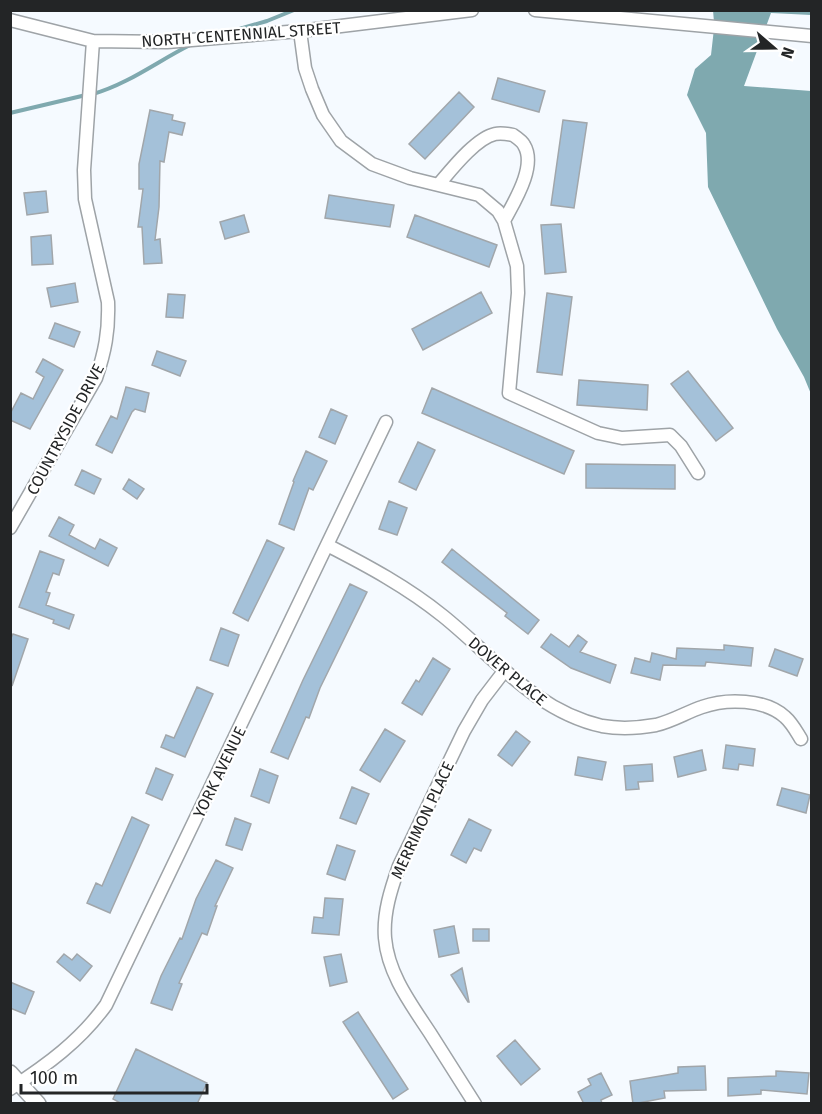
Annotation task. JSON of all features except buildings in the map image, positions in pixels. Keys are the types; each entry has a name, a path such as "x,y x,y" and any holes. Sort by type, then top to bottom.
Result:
{"main road":[{"path":"14,1082 38,1104"}],"street":[{"name":"NORTH CENTENNIAL STREET","path":"10,20 93,41 167,42 300,31 472,10"},
{"path":"535,10 812,36"},
{"path":"300,31 304,68 322,115 341,141 372,164 410,178 479,195 498,212 504,221 517,266 518,293 509,393 598,433 622,438 670,435 681,446 698,473"},
{"name":"COUNTRYSIDE DRIVE","path":"10,528 96,378 105,352 109,319 108,302 89,222 84,170 93,41"},
{"path":"439,184 475,145 494,134 513,135 525,145 528,166 523,184 504,221"},
{"name":"YORK AVENUE","path":"14,1082 77,1040 106,1005 386,422"},
{"name":"DOVER PLACE","path":"327,545 409,590 444,616 534,696 574,718 604,726 630,728 655,725 680,718 703,706 722,702 742,702 762,705 783,715 793,724 801,739"},
{"name":"MERRIMON PLACE","path":"475,1104 404,992 389,957 385,938 385,915 399,866 464,731 482,700 505,670"}],"water":[{"path":"716,11 811,11 811,15 771,13 744,86 811,91 811,394 708,187 706,133 687,95 695,69 711,55"}],"waterway":[{"path":"229,32 294,10"},
{"path":"715,10 716,22"},
{"path":"93,94 131,78 190,45"},
{"path":"10,113 86,95"}]}
